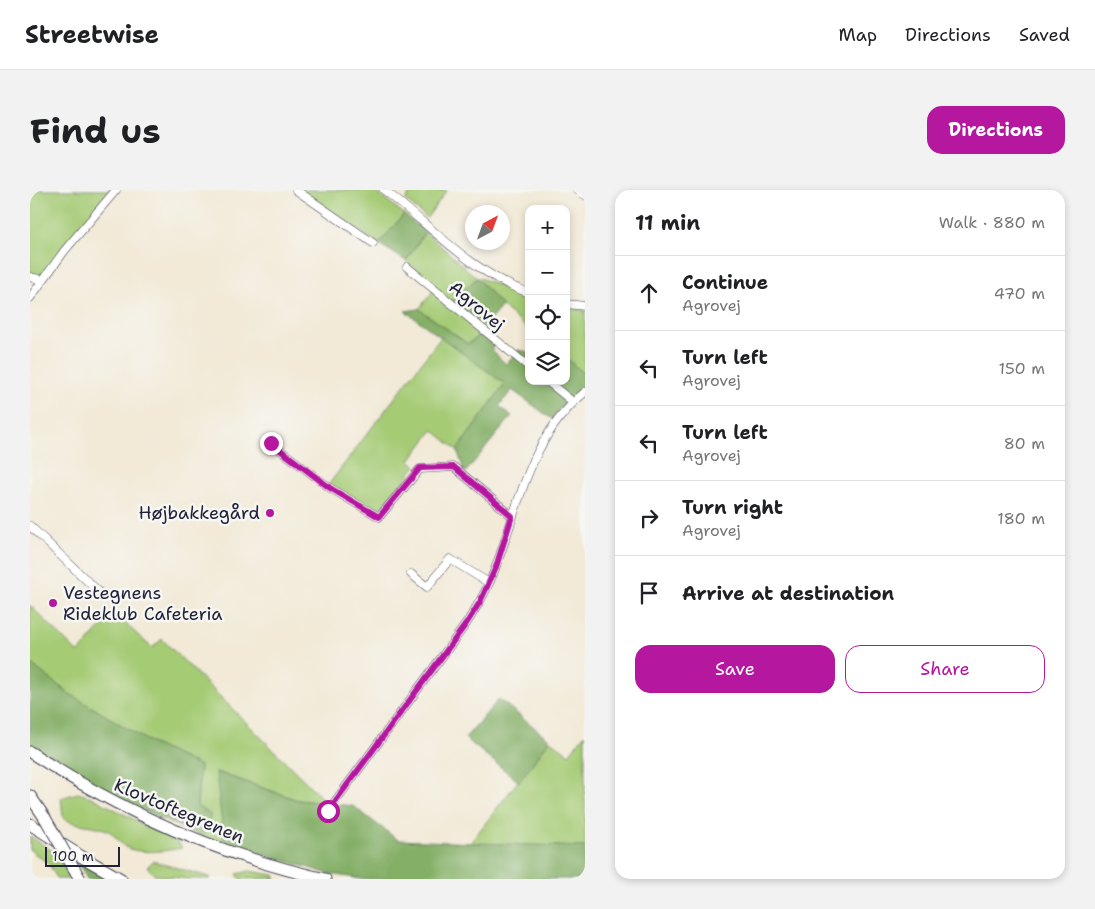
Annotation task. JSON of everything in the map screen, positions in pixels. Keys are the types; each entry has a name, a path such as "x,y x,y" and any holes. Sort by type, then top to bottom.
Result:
{"highway":[{"name":"Klovtoftegrenen","path":"30,752 108,800 182,835 246,858 325,879"},
{"path":"30,796 80,879"},
{"path":"30,824 121,879"}],"street":[{"path":"30,298 65,250 116,190"},
{"path":"296,190 373,243"},
{"path":"384,190 471,262 493,277 525,291"},
{"path":"578,190 585,196"},
{"name":"Agrovej","path":"406,267 525,364"},
{"path":"30,277 43,280"},
{"path":"570,304 585,306"},
{"path":"552,385 573,402"},
{"path":"328,811 466,624 496,567 512,516 539,447 555,423 573,402 585,392"},
{"path":"271,443 330,488 379,517 420,468 454,467 512,516"},
{"path":"30,526 102,595"},
{"path":"411,574 427,587 450,559 489,583"}],"green space":[{"path":"30,190 112,190 40,276 30,274"},
{"path":"300,190 374,190 404,214 379,244"},
{"path":"413,190 447,190 427,218 405,200"},
{"path":"404,214 425,232 406,261 379,244"},
{"path":"425,232 477,278 451,301 406,261"},
{"path":"477,278 525,295 525,326 502,306"},
{"path":"477,278 502,306 484,327 451,301"},
{"path":"433,291 482,333 468,344 419,309"},
{"path":"570,308 585,310 585,375 570,362"},
{"path":"419,309 468,344 482,333 493,341 492,350 506,364 518,350 525,351 525,385 570,385 570,362 585,375 585,384 567,400 552,419 512,390 499,406 512,416 465,473 457,450 505,384 405,311"},
{"path":"441,337 505,384 457,450 433,430 410,460 416,466 377,514 329,484"},
{"path":"30,605 79,652 114,613 152,648 162,639 327,803 298,800 217,772 224,842 203,837 197,806 200,766 153,744 68,693 30,663"},
{"path":"30,663 68,693 153,744 200,766 197,806 211,815 203,837 147,812 79,777 30,746"},
{"path":"499,699 550,740 519,782 465,738"},
{"path":"585,734 585,847 470,843 550,740 569,754"},
{"path":"216,772 298,800 353,806 398,840 585,847 585,879 362,879 329,874 224,842"},
{"path":"77,793 89,796 178,842 182,848 150,852 134,850 127,848 107,830 68,821 63,818 61,798"},
{"path":"30,836 58,855 70,879 57,879 49,864 30,850"},
{"path":"153,861 211,879 188,879 155,875 147,867"},
{"path":"83,864 110,879 87,879 80,866"},
{"path":"250,871 274,875 276,878 240,879 237,874"}],"place":[{"name":"Højbakkegård","path":"270,513"},
{"name":"Vestegnens Rideklub Cafeteria","path":"53,603"}],"route":[{"path":"271,443 330,488 379,517 420,468 454,467 512,516 496,567 480,602 466,624 328,811"}]}
